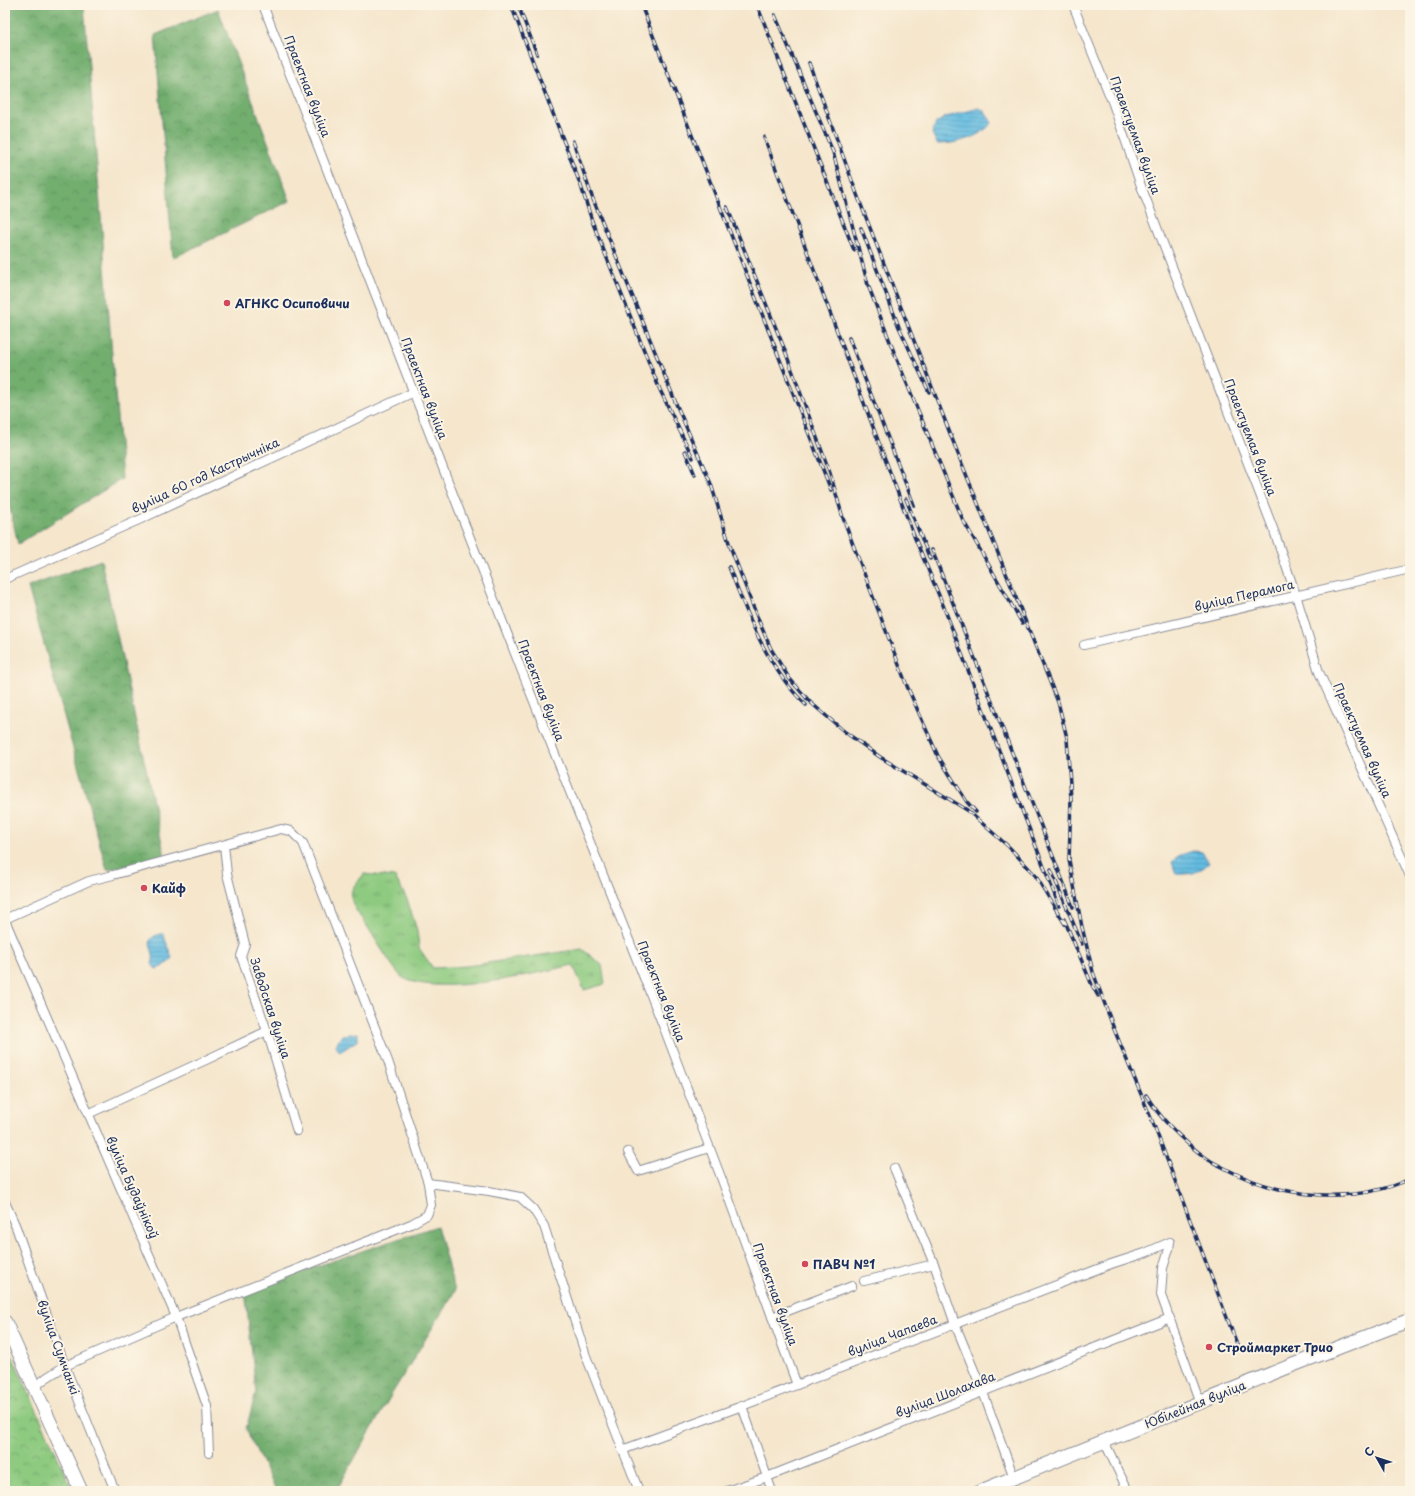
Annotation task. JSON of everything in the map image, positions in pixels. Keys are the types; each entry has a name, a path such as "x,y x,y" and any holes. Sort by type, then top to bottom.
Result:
{"main road":[{"name":"Юбілейная вуліца","path":"981,1491 1410,1320"},
{"path":"5,1322 81,1491"}],"street":[{"name":"Праектная вуліца","path":"263,5 532,696 664,1028 797,1385"},
{"name":"Праектуемая вуліца","path":"1073,5 1113,104 1141,186 1274,531 1296,595 1319,672 1410,876"},
{"name":"вуліца 60 год Кастрычніка","path":"5,579 414,392"},
{"name":"вуліца Перамога","path":"1084,645 1410,569"},
{"path":"5,920 89,881 281,829 291,831 302,843 388,1061 428,1183 431,1205 427,1215 412,1224 176,1317 65,1366 35,1387"},
{"name":"Заводская вуліца","path":"224,845 227,874 245,944 241,956 267,1031 297,1131"},
{"name":"вуліца Будаўнікоў","path":"5,920 176,1317 207,1406 209,1453"},
{"path":"88,1114 267,1031"},
{"path":"628,1152 638,1171 709,1148"},
{"path":"894,1168 934,1264 955,1324 983,1392 1014,1478"},
{"path":"428,1183 489,1191 520,1197 537,1215 544,1226 586,1356 639,1491"},
{"name":"вуліца Сумчанкі","path":"5,1202 16,1227 65,1366 115,1491"},
{"name":"вуліца Чапаева","path":"622,1450 742,1406 1111,1264 1145,1253 1170,1242 1170,1249 1163,1268 1161,1294 1170,1318"},
{"path":"864,1281 934,1264"},
{"path":"772,1317 852,1286"},
{"path":"1170,1318 1200,1403"},
{"name":"вуліца Шолахава","path":"727,1491 767,1477 1170,1318"},
{"path":"742,1406 772,1491"},
{"path":"1104,1441 1128,1491"}],"green space":[{"path":"5,5 84,5 122,479 18,544 5,486"},
{"path":"218,9 290,201 173,258 155,35"},
{"path":"101,560 165,857 107,870 28,587"},
{"path":"364,874 395,877 407,899 417,930 419,948 433,968 467,966 582,949 602,965 605,984 584,990 573,965 535,974 463,985 419,983 403,978 390,962 358,913 351,898 353,888"},
{"path":"437,1226 455,1291 393,1392 336,1491 276,1491 246,1429 256,1392 245,1290"},
{"path":"5,1340 73,1491 5,1491"}],"water":[{"path":"979,108 985,111 992,123 987,128 981,133 967,139 952,143 937,144 932,133 936,123 946,117"},
{"path":"1193,851 1202,852 1209,863 1194,873 1176,874 1172,862 1178,856"},
{"path":"163,934 164,936 172,958 165,965 156,969 152,963 153,955 150,942 154,936"},
{"path":"358,1033 358,1040 339,1051 336,1045 342,1035"}],"railway":[{"path":"511,5 581,186 592,221 660,390 693,458"},
{"path":"518,5 537,54"},
{"path":"641,5 831,490"},
{"path":"757,5 854,250"},
{"path":"775,15 833,152 868,285 894,352 963,520 1022,623"},
{"path":"809,63 858,197 960,459 1058,702 1067,738 1071,799 1069,860 1082,927 1093,972 1114,1029 1155,1128 1237,1344"},
{"path":"764,137 914,536 943,605 1059,906"},
{"path":"573,141 591,194 677,406 711,484 730,546 758,619 771,649 789,678 810,702 845,732 880,757 967,810 1009,847 1035,875 1065,924"},
{"path":"727,207 784,348 830,473 843,518 907,686 938,756 967,802 976,812"},
{"path":"861,228 899,327 929,392"},
{"path":"849,338 914,505"},
{"path":"685,451 695,475"},
{"path":"906,499 930,559"},
{"path":"932,550 1073,907"},
{"path":"729,567 751,622 770,658 780,675 806,705"},
{"path":"1051,870 1082,944"},
{"path":"1064,919 1098,996"},
{"path":"1146,1095 1158,1113 1173,1130 1206,1158 1228,1170 1271,1187 1318,1195 1341,1195 1388,1187 1410,1179"}],"place":[{"name":"АГНКС Осиповичи","path":"227,303"},
{"name":"Кайф","path":"144,888"},
{"name":"ПАВЧ №1","path":"805,1264"},
{"name":"Строймаркет Трио","path":"1209,1347"}]}
